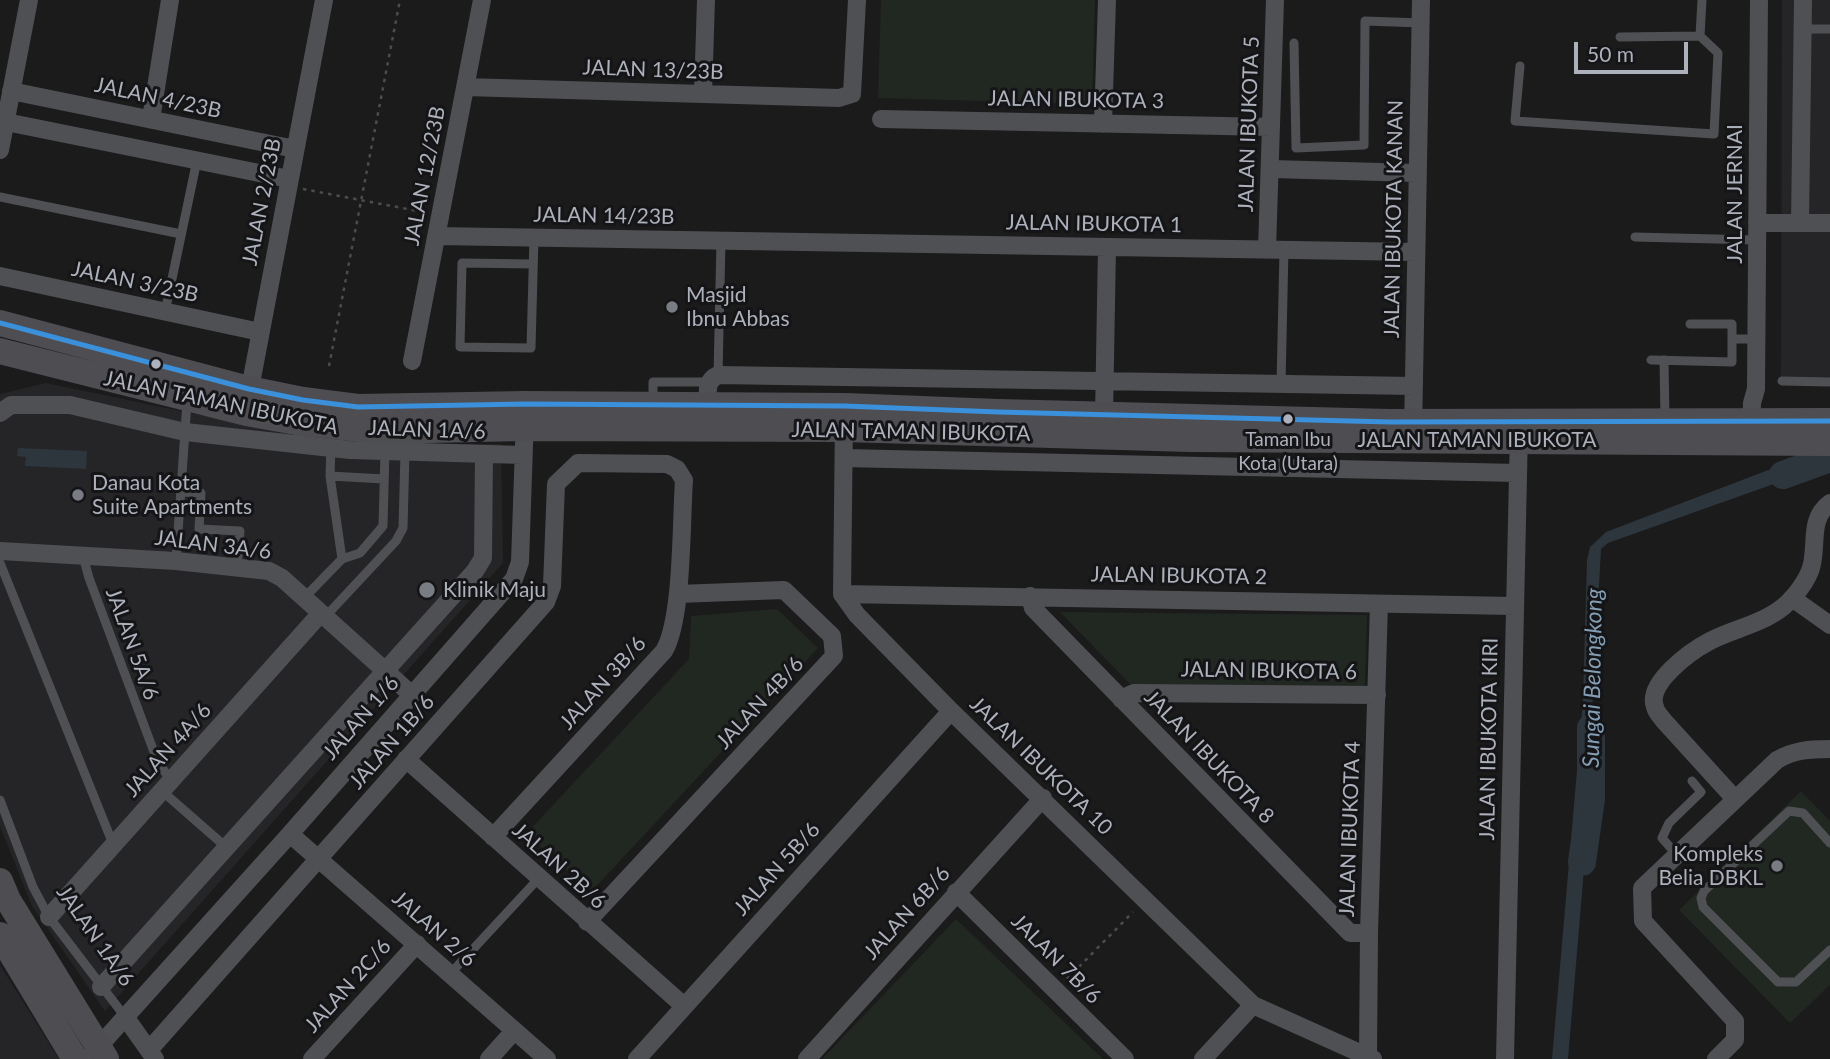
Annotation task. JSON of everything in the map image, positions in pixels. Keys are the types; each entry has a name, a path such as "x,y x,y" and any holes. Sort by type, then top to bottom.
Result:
{"main road":[{"name":"JALAN TAMAN IBUKOTA","path":"0,323 247,401"},
{"name":"JALAN TAMAN IBUKOTA","path":"0,351 188,399 313,402 525,416 1104,415 1413,430 1756,432 1830,421"},
{"name":"JALAN TAMAN IBUKOTA","path":"525,416 653,405 711,388 844,417 1190,439 1413,430"},
{"name":"JALAN TAMAN IBUKOTA","path":"1519,431 1665,421 1820,443"},
{"path":"0,881 92,1056"},
{"path":"0,935 92,1056"}],"street":[{"path":"0,150 29,0"},
{"path":"150,119 170,0"},
{"name":"JALAN 2/23B","path":"247,401 324,0"},
{"name":"JALAN 12/23B","path":"412,360 482,0"},
{"path":"703,94 706,0"},
{"name":"JALAN 13/23B","path":"465,87 839,99 852,94 857,0"},
{"path":"1103,124 1107,0"},
{"name":"JALAN IBUKOTA 5","path":"1275,0 1271,169 1276,250"},
{"name":"JALAN IBUKOTA KANAN","path":"1413,430 1421,0"},
{"name":"JALAN JERNAI","path":"1756,432 1752,402 1756,389 1757,339 1759,0"},
{"path":"1800,223 1803,0"},
{"name":"JALAN 4/23B","path":"11,91 295,149"},
{"name":"JALAN IBUKOTA 3","path":"881,119 1271,127"},
{"path":"5,122 197,160 289,183"},
{"path":"1271,169 1417,173"},
{"path":"1757,232 1800,223 1830,223"},
{"name":"JALAN 14/23B","path":"436,236 772,242"},
{"name":"JALAN IBUKOTA 1","path":"772,242 1416,252"},
{"path":"1104,415 1107,247"},
{"name":"JALAN 3/23B","path":"0,276 260,332"},
{"path":"711,388 1104,381 1414,386"},
{"name":"JALAN 1A/6","path":"0,413 11,405 71,405 185,432 385,451 523,455"},
{"name":"JALAN 1/6","path":"92,1056 514,579 520,562 525,416"},
{"path":"842,594 844,417"},
{"name":"JALAN IBUKOTA KIRI","path":"1505,1059 1519,431"},
{"path":"1190,439 1191,467"},
{"path":"101,987 475,571 483,558 484,454"},
{"path":"844,458 1517,473"},
{"name":"JALAN 3B/6","path":"493,837 664,651 669,642 678,594 684,480 677,469 667,464 614,462"},
{"name":"JALAN 1B/6","path":"152,1055 406,759 546,601 552,586 556,484 578,463 614,462"},
{"path":"1735,799 1664,721 1655,708 1653,697 1658,684 1695,650 1710,640 1767,617 1792,598 1811,569 1816,517 1830,503"},
{"name":"JALAN 3A/6","path":"0,551 176,561 269,571 282,578 412,695"},
{"name":"JALAN 4B/6","path":"587,922 834,656 832,636 784,590 678,594"},
{"name":"JALAN IBUKOTA 2","path":"842,594 1514,606"},
{"name":"JALAN IBUKOTA 10","path":"842,594 856,615 951,711 1253,1005 1371,1058"},
{"name":"JALAN IBUKOTA 8","path":"1030,596 1033,608 1350,933 1369,933"},
{"path":"1792,598 1830,625"},
{"name":"JALAN IBUKOTA 4","path":"1371,1058 1369,933 1380,604"},
{"name":"JALAN 4A/6","path":"49,917 323,615"},
{"name":"JALAN IBUKOTA 6","path":"1121,699 1134,693 1377,695"},
{"name":"JALAN 5B/6","path":"637,1059 951,711"},
{"path":"1716,1059 1735,1040 1735,1021 1643,920 1642,887 1777,760 1789,753 1805,749 1830,749"},
{"name":"JALAN 2B/6","path":"406,759 684,1006"},
{"name":"JALAN 6B/6","path":"807,1059 1043,798"},
{"name":"JALAN 2/6","path":"290,834 547,1059"},
{"name":"JALAN 7B/6","path":"956,892 1125,1059"},
{"name":"JALAN 2C/6","path":"312,1059 417,944"},
{"path":"1203,1059 1253,1005"},
{"path":"126,1018 152,1055"},
{"path":"489,1059 514,1031"}],"lane":[{"path":"1700,36 1702,0"},
{"path":"1294,43 1296,148 1364,145 1365,21 1421,23"},
{"path":"1802,29 1830,29"},
{"path":"1520,65 1515,121 1714,134 1718,53 1700,36 1620,37"},
{"path":"1272,98 1295,98"},
{"path":"165,312 197,160"},
{"path":"0,197 181,234"},
{"path":"1635,237 1757,232"},
{"path":"533,264 462,263 460,347 531,348 534,238"},
{"path":"711,388 721,241"},
{"path":"1276,250 1281,384"},
{"path":"1651,360 1729,364 1733,359 1732,324 1690,324"},
{"path":"1733,340 1757,339"},
{"path":"1664,360 1665,421"},
{"path":"1782,381 1830,382"},
{"path":"176,561 188,399"},
{"path":"331,447 330,476 342,559"},
{"path":"304,598 342,559 360,553 383,526 385,451"},
{"path":"323,615 400,535 403,528 404,452"},
{"path":"330,476 384,479"},
{"path":"181,492 201,493 199,528 240,531 237,567"},
{"name":"JALAN 5A/6","path":"83,556 167,786 226,847"},
{"path":"0,563 113,845"},
{"path":"1677,855 1662,838 1669,823 1701,792 1692,780"},
{"name":"JALAN 1A/6","path":"0,800 33,887 49,917 126,1018"},
{"path":"1830,843 1803,813 1789,811 1704,891 1702,898 1703,906 1778,982 1796,982 1830,950"},
{"path":"450,974 539,878"}],"path":[{"path":"329,366 400,0"},
{"path":"289,183 440,215"},
{"path":"1055,990 1146,899"}],"shaded area":[{"path":"881,0 1095,0 1092,104 878,98"},
{"path":"1782,0 1830,0 1830,386 1781,384"},
{"path":"46,383 357,444 501,444 503,563 105,1011 32,906 0,826 0,394"},
{"path":"777,609 818,648 591,892 526,834 689,659 691,616"},
{"path":"1060,612 1367,615 1365,686 1132,686"},
{"name":"Kompleks Belia DBKL","path":"1801,791 1830,821 1830,985 1790,1023 1679,910"},
{"path":"956,919 1103,1059 822,1059"},
{"path":"0,965 59,1059 0,1059"}],"water":[{"path":"18,448 87,451 86,469 25,466 26,457 17,456"},
{"path":"1792,461 1830,464 1608,543 1601,549 1583,881 1568,1059 1552,1059 1583,701 1587,560 1590,547 1606,532"}],"waterway":[{"name":"Sungai Belongkong","path":"1783,475 1830,458"},
{"name":"Sungai Belongkong","path":"1582,862 1591,799 1591,728"}],"transit line":[{"path":"0,323 249,389 358,407 525,404 845,406 1390,422 1830,421"}],"place":[{"name":"Masjid Ibnu Abbas","path":"672,307"},
{"name":"Taman Ibu Kota (Utara)","path":"1288,419"},
{"name":"Danau Kota Suite Apartments","path":"78,495"},
{"name":"Klinik Maju","path":"427,590"},
{"name":"Kompleks Belia DBKL","path":"1777,866"}]}
